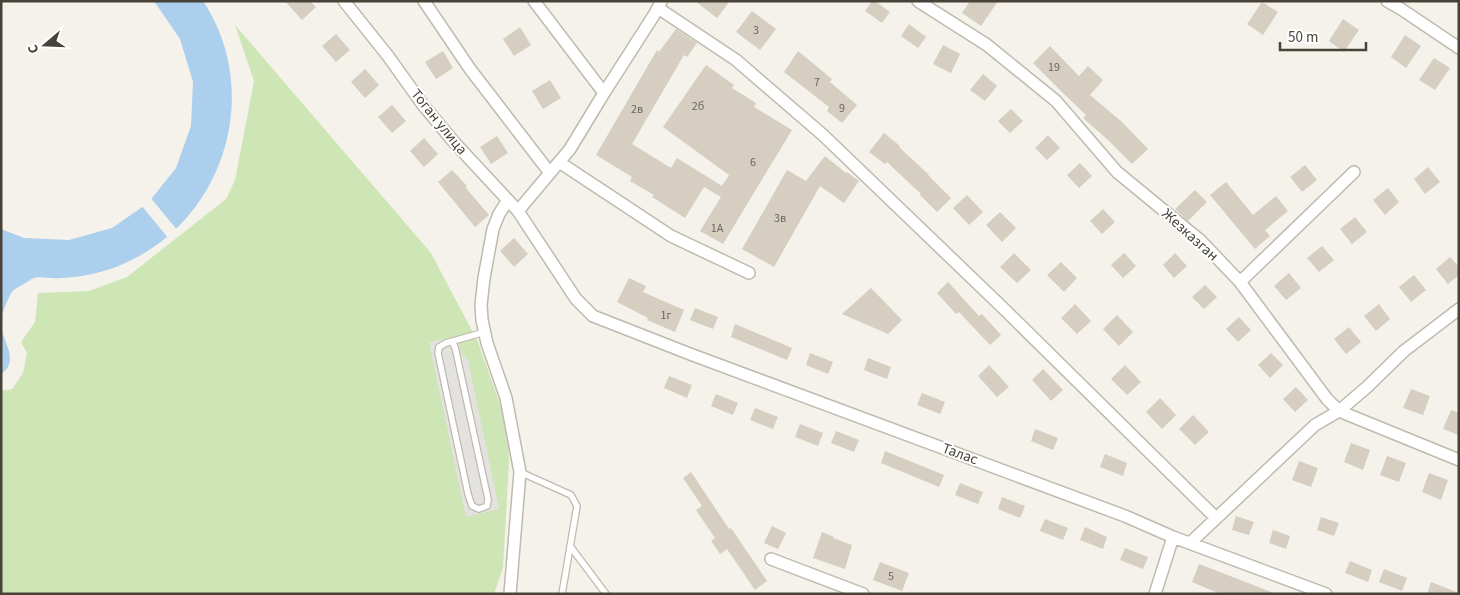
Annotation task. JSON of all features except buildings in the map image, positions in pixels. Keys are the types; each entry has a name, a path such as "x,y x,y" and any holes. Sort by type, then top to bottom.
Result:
{"street":[{"name":"Тоган улица","path":"344,1 452,141 518,211 576,300 593,316"},
{"path":"424,1 470,69 550,173"},
{"path":"534,1 604,93"},
{"name":"Жезказган","path":"918,1 987,44 1056,101 1117,172 1201,241 1240,282 1327,399 1339,411 1459,460"},
{"path":"1387,1 1459,48"},
{"path":"518,211 570,149 660,4 736,60 823,135 1009,314 1216,518"},
{"path":"560,162 671,236 749,273"},
{"path":"1240,282 1354,172"},
{"path":"508,200 499,214 493,229 481,305 485,332 506,398 520,472 510,594"},
{"path":"1190,543 1314,425 1339,411 1404,352 1459,309"},
{"name":"Талас","path":"593,316 1125,516 1174,537 1326,594"},
{"path":"1155,594 1174,537"},
{"path":"771,560 863,594"}],"lane":[{"path":"452,342 455,348 488,499 487,506 479,509 472,506 468,494 438,353 439,347 446,343 485,332"},
{"path":"520,472 571,495 577,506 562,594"},
{"path":"570,546 606,594"}],"green space":[{"path":"235,25 431,253 478,342 508,427 509,463 503,568 494,594 1,594 1,391 12,389 23,373 27,353 21,342 35,322 38,293 89,291 127,277 226,199 235,180 254,81"}],"shaded area":[{"path":"457,337 462,354 468,360 499,509 466,517 429,342"}],"water":[{"path":"154,1 203,1 221,37 230,75 231,113 224,151 209,186 187,218 158,244 123,264 100,272 84,276 33,278 13,291 1,317 1,229 24,238 69,240 112,228 148,203 176,168 191,126 193,82 180,39"},
{"path":"1,328 8,346 10,358 9,364 1,374"}],"pier":[{"path":"150,197 178,231 169,239 141,205"}]}
